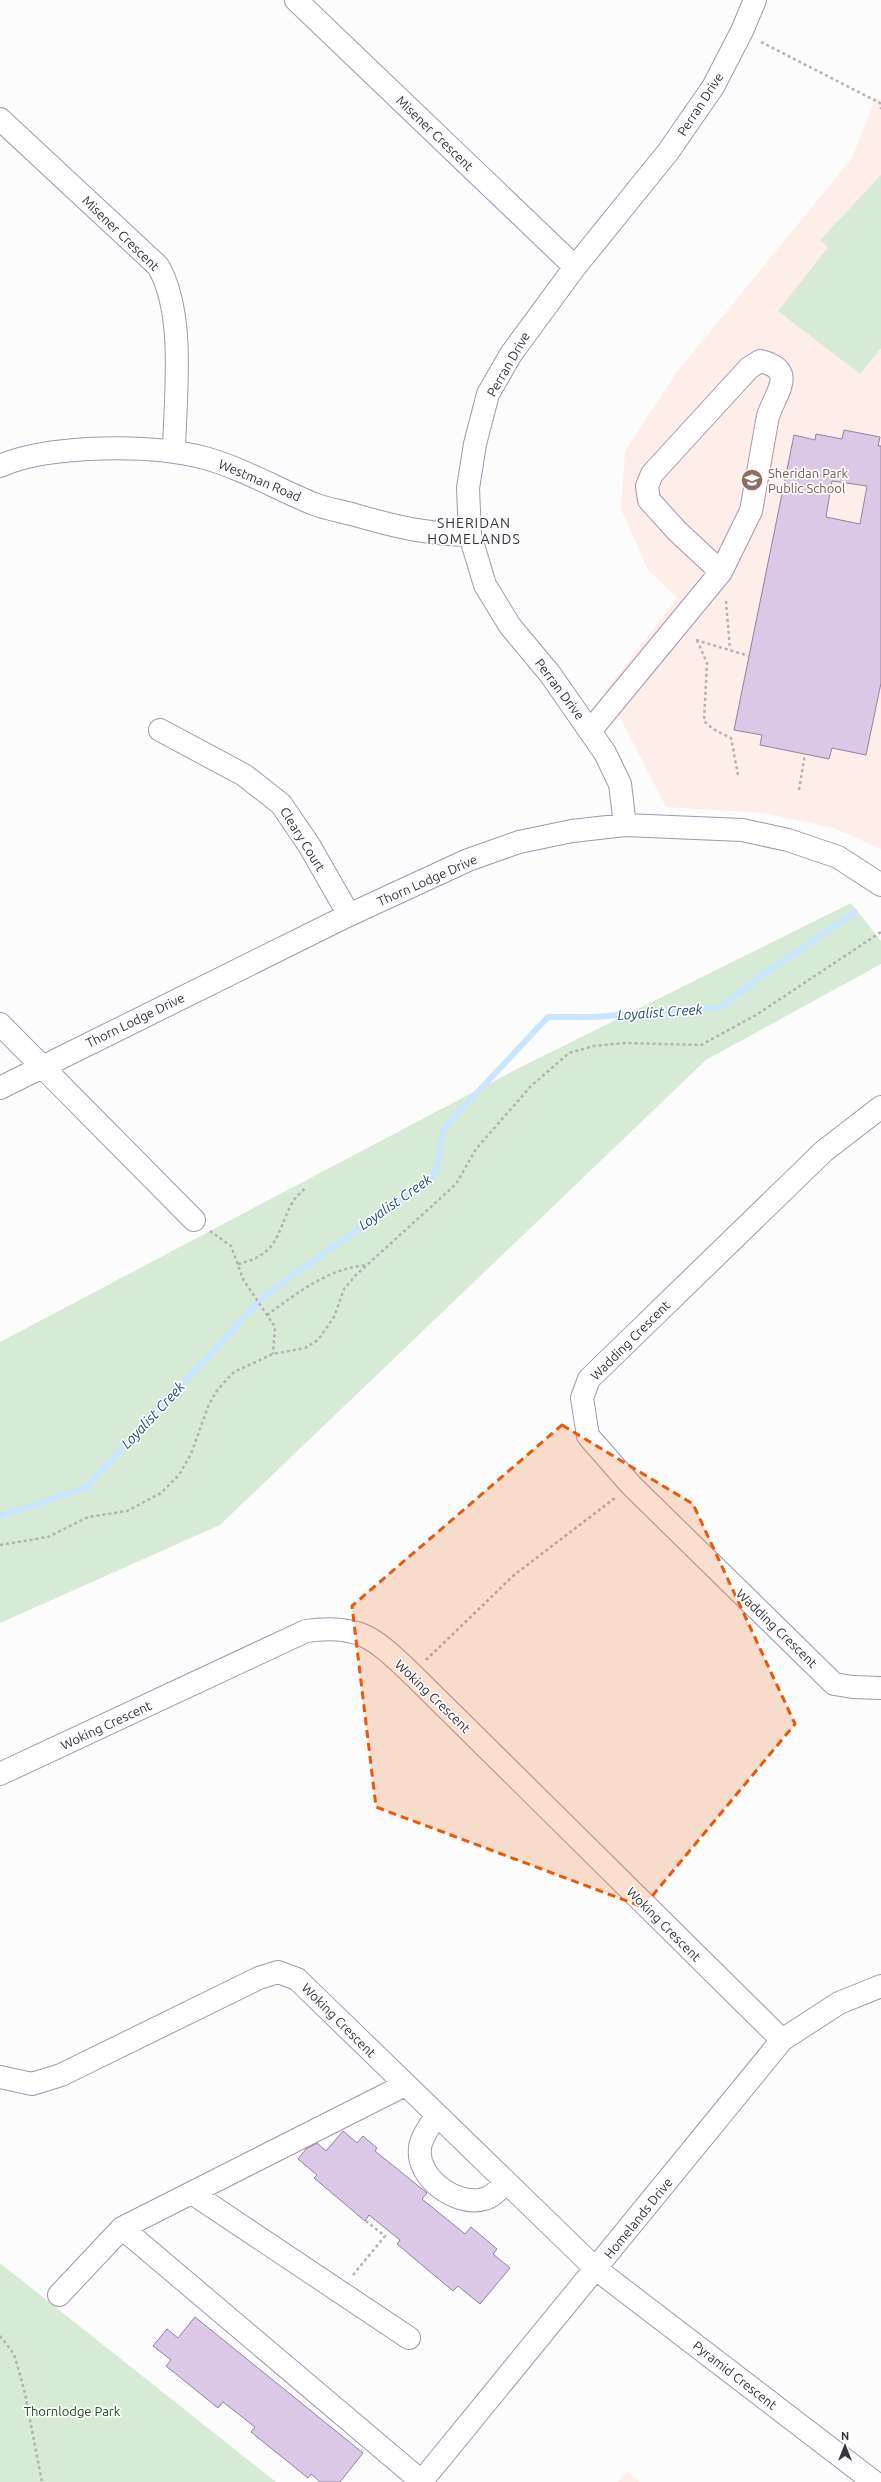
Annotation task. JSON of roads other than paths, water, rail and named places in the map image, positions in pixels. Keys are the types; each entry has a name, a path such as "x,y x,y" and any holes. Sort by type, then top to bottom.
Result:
{"street":[{"name":"Misener Crescent","path":"296,0 575,267"},
{"name":"Perran Drive","path":"625,825 620,784 605,753 550,674 510,626 486,585 470,535 468,488 475,444 488,394 511,354 575,267 668,152 713,87 742,31 755,0"},
{"name":"Misener Crescent","path":"0,119 158,266 168,282 174,304 176,329 174,451"},
{"path":"590,731 716,578 751,511 768,416 772,404 781,390 780,372 774,364 760,360 749,368 652,474 648,486 650,500 716,578"},
{"name":"Westman Road","path":"0,466 18,458 74,450 121,448 174,451 206,458 246,472 315,504 395,527 441,534 470,535"},
{"name":"Cleary Court","path":"160,730 244,775 281,804 309,845 348,915"},
{"name":"Thorn Lodge Drive","path":"0,1088 348,915 468,860 519,842 572,831 625,825 742,830 788,840 838,857 881,885"},
{"path":"0,1024 194,1220"},
{"name":"Wadding Crescent","path":"881,1107 824,1151 589,1379 582,1398 588,1436 631,1485 834,1684 853,1687 881,1688"},
{"name":"Woking Crescent","path":"0,1774 306,1632 325,1629 356,1632 378,1642 412,1674 782,2040"},
{"name":"Woking Crescent","path":"0,2077 32,2084 61,2075 259,1978 278,1972 297,1979 596,2269"},
{"name":"Homelands Drive","path":"421,2482 782,2040 839,2003 881,1986"},
{"path":"59,2295 122,2228 405,2085"},
{"path":"436,2115 420,2148 422,2166 428,2177 450,2194 474,2200 489,2197 506,2182"},
{"path":"192,2193 409,2338"},
{"path":"122,2228 421,2482"},
{"name":"Pyramid Crescent","path":"596,2269 874,2482"}],"waterway":[{"name":"Loyalist Creek","path":"0,1516 86,1487 264,1296 436,1173 443,1129 548,1017 594,1017 721,1007 758,978 855,912"}],"place":[{"name":"Sheridan Park Public School","path":"752,480"}],"district":[{"name":"SHERIDAN HOMELANDS","path":"474,532"}],"park label":[{"name":"Thornlodge Park","path":"72,2411"}]}
